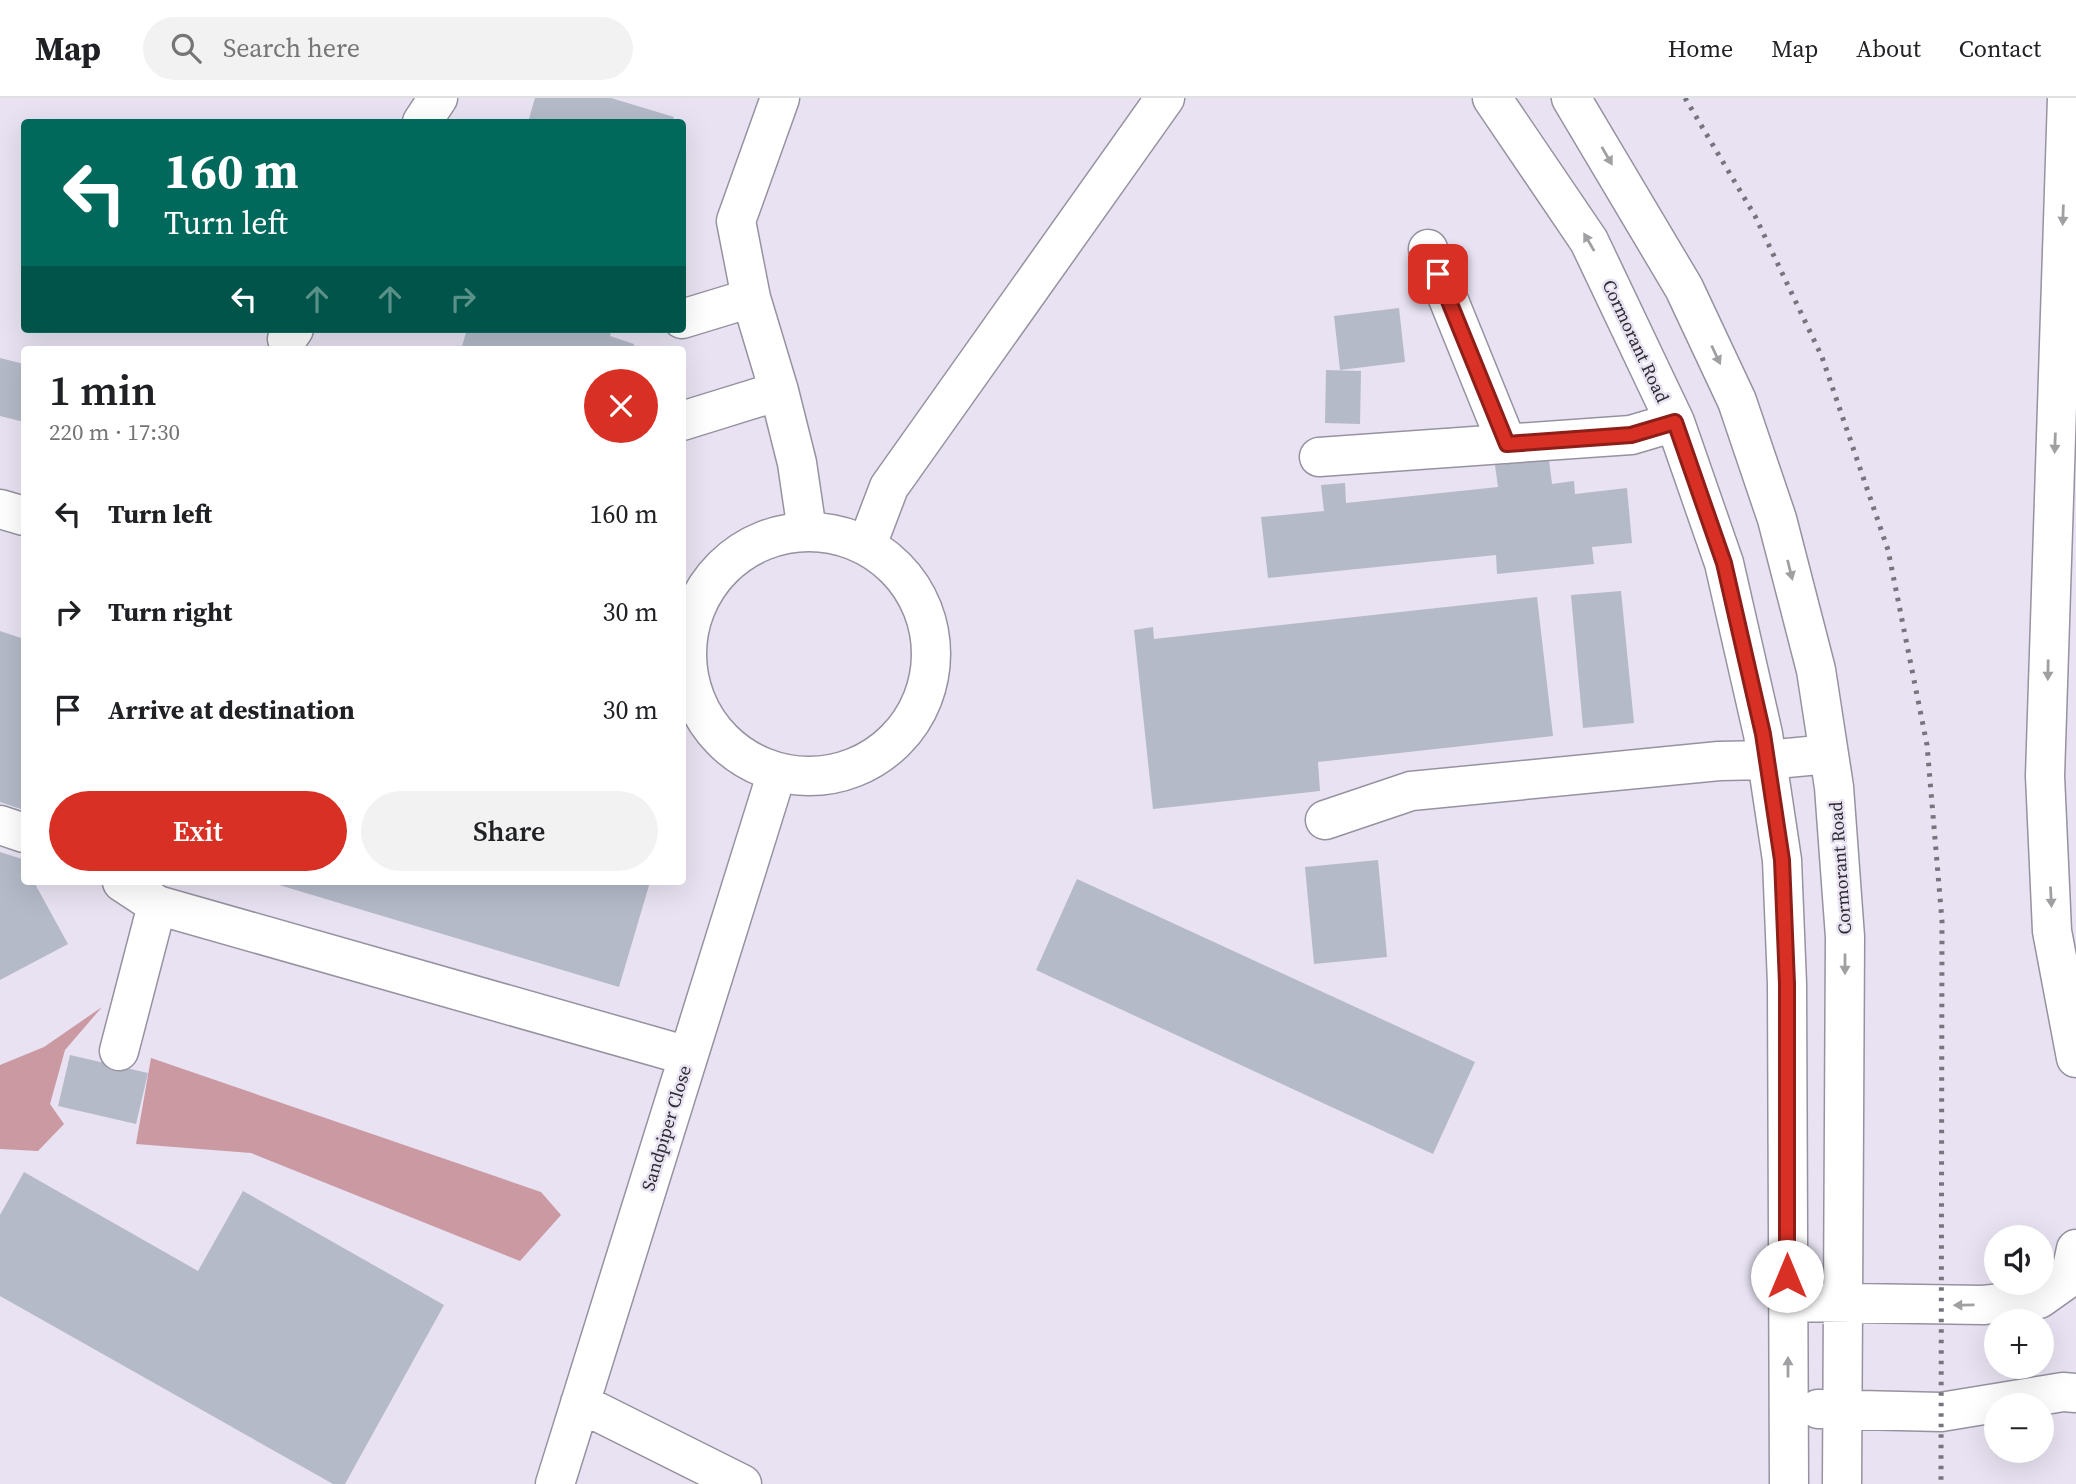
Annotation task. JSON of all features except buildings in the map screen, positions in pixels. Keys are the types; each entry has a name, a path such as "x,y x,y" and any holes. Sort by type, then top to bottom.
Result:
{"street":[{"path":"424,119 438,98"},
{"path":"780,98 736,221 751,298 797,463 807,531"},
{"path":"867,545 889,487 1165,98"},
{"name":"Cormorant Road","path":"1492,98 1589,241 1675,422 1724,563 1767,760 1782,860 1787,984 1789,1484"},
{"name":"Cormorant Road","path":"1571,98 1684,288 1737,401 1777,519 1816,670 1835,787 1845,936 1842,1484"},
{"path":"2067,98 2045,776 2052,931 2076,1058"},
{"path":"1428,249 1507,444"},
{"path":"686,318 751,298"},
{"path":"686,420 779,391"},
{"path":"1320,457 1631,435 1675,422"},
{"path":"0,509 21,515"},
{"path":"807,531 838,534 867,545 893,564 917,597 927,619 930,635 931,667 923,699 907,727 897,739 864,763 842,772 817,776 778,772 751,762 728,746 689,699 687,641 694,612 707,586 726,563 750,546 777,535 807,531"},
{"path":"1325,820 1411,790 1718,761 1829,754"},
{"name":"Sandpiper Close","path":"555,1484 778,772"},
{"path":"0,825 21,832"},
{"path":"127,885 157,905 688,1056"},
{"path":"119,1051 157,905"},
{"path":"1788,1302 1983,1305 2039,1299 2070,1277 2076,1249"},
{"path":"1788,1409 1941,1412 2063,1392 2076,1393"},
{"path":"580,1403 742,1484"}],"shaded area":[{"path":"102,1007 65,1050 50,1104 64,1124 38,1151 0,1149 0,1065 44,1047"},
{"path":"151,1058 541,1192 561,1215 520,1261 251,1153 136,1144"}],"railway":[{"path":"1685,98 1755,216 1822,357 1888,550 1927,745 1942,921 1941,1484"}],"route":[{"path":"1438,274 1507,444 1631,435 1675,422 1724,563 1763,734 1782,860 1787,984 1787,1276"}]}
